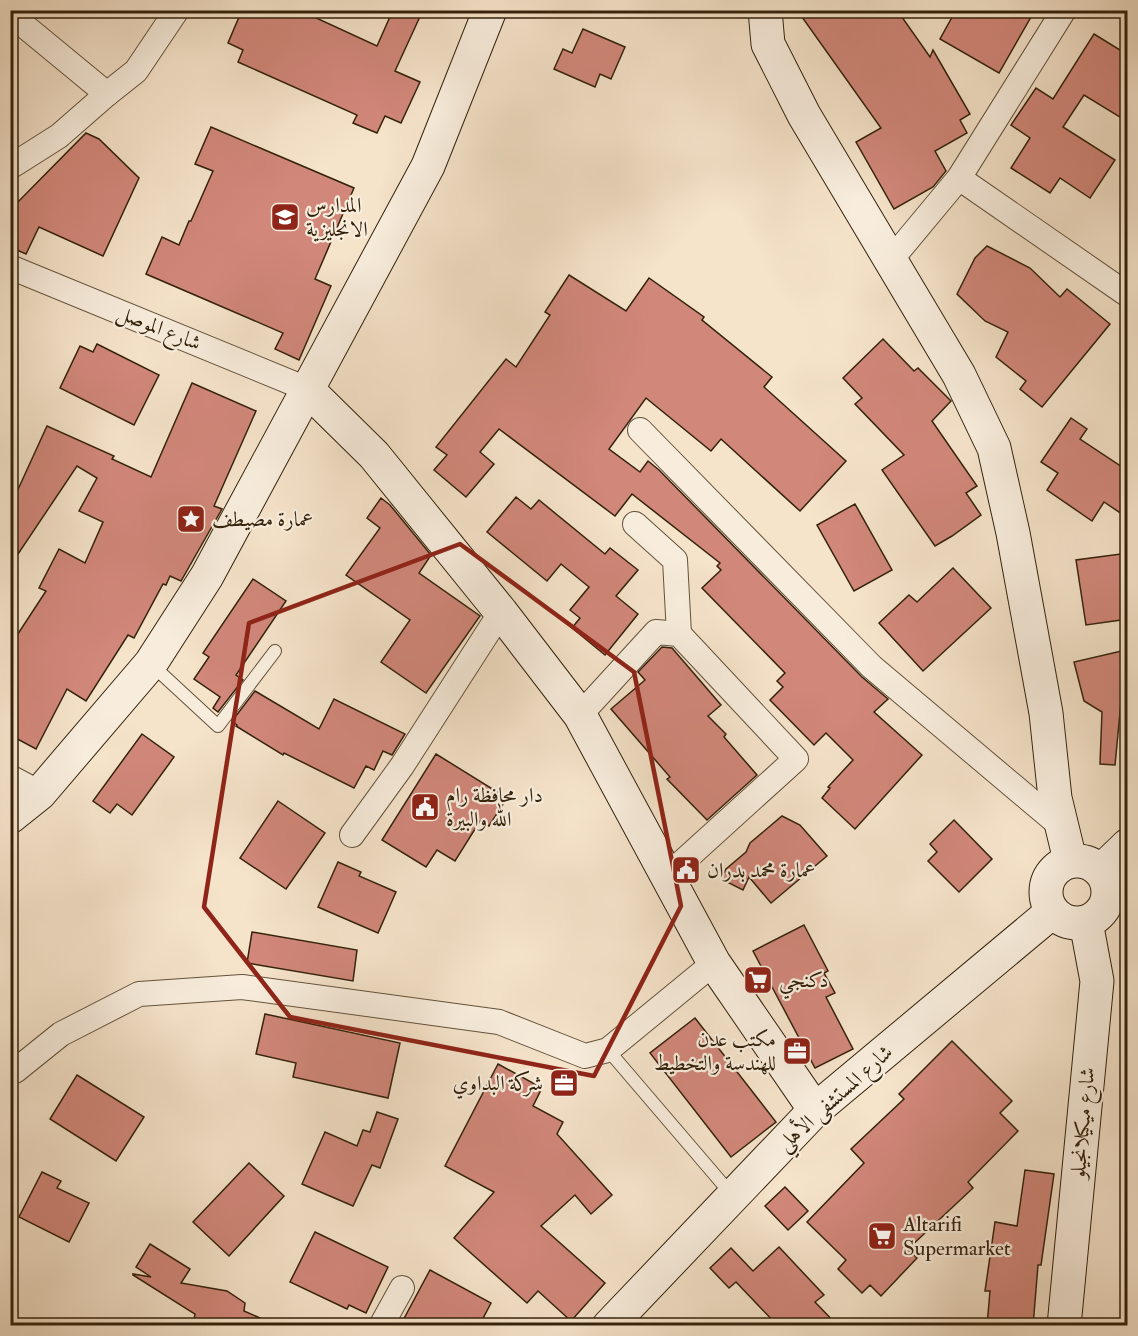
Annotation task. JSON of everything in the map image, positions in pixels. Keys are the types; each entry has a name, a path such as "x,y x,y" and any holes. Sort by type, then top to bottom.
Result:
{"street":[{"path":"10,167 59,136 136,71 177,10"},
{"path":"10,818 40,793 151,663 207,576 428,166 490,10"},
{"path":"765,10 768,44 804,115 959,375 994,448 1013,533 1046,713 1055,798 1070,861"},
{"path":"890,261 959,178 1064,10"},
{"path":"10,15 107,94"},
{"path":"959,178 1128,295"},
{"name":"شارع الموصل","path":"10,267 307,389"},
{"path":"307,389 374,455 501,612 580,715 714,963 815,1110"},
{"path":"640,430 872,667 1062,827"},
{"path":"635,524 675,560 679,634 796,759 667,876"},
{"path":"352,835 402,766 501,612"},
{"path":"580,715 656,633 679,634"},
{"path":"10,777 40,793"},
{"path":"1101,871 1128,845"},
{"path":"1080,860 1091,863 1101,871 1107,882 1107,900 1097,916 1086,922 1074,923 1062,920 1052,912 1046,901 1045,888 1048,877 1054,870 1070,861 1080,860"},
{"name":"شارع المستشفى الأهلي","path":"609,1326 815,1110 1052,912"},
{"name":"شارع ميكيلانجيلو","path":"1064,1326 1097,981 1086,922"},
{"path":"12,1075 62,1034 139,994 242,987 499,1022 585,1056 608,1050 714,963"},
{"path":"381,1326 402,1288"}],"lane":[{"path":"151,663 218,726 275,651"},
{"path":"608,1050 732,1196"}],"highlighted area":[{"path":"460,544 634,672 681,906 594,1076 290,1017 204,907 249,623"}],"building":[{"path":"242,10 299,10 377,46 393,10 423,10 395,71 420,82 401,123 385,116 377,133 353,123 357,115 238,62 243,50 228,43"},
{"path":"797,10 897,10 930,57 933,50 970,114 960,120 967,133 935,151 946,171 933,187 894,209 856,142 881,128"},
{"path":"956,10 1035,10 999,73 940,39"},
{"path":"583,29 625,47 611,79 600,74 595,87 554,69 563,49 572,53"},
{"path":"1094,34 1128,55 1128,122 1084,95 1063,127 1115,160 1090,198 1060,178 1050,193 1011,168 1030,138 1011,125 1036,88 1053,99"},
{"path":"211,127 354,188 315,279 331,286 299,360 275,349 283,333 146,274 162,237 179,245 191,221 213,171 195,164"},
{"path":"86,133 99,139 139,178 103,256 39,227 26,254 10,247 10,210"},
{"path":"987,246 1030,268 1060,297 1067,289 1110,324 1042,407 1020,389 1026,381 996,357 1008,332 985,321 957,294 975,258"},
{"path":"569,275 626,311 649,278 704,317 702,320 772,377 764,387 846,461 800,511 721,439 711,451 646,398 609,449 640,472 648,461 659,470 862,677 888,699 874,712 922,755 855,829 822,798 830,788 828,787 853,760 826,733 814,745 770,700 783,687 777,681 785,673 702,588 721,570 717,566 720,563 632,494 615,516 499,429 480,452 494,464 466,497 434,470 447,455 436,447 506,359 516,367 550,315 545,312"},
{"path":"883,339 914,371 918,368 951,401 932,421 977,486 966,493 981,515 935,546 882,470 904,455 855,404 862,398 843,378"},
{"path":"97,344 159,375 134,425 60,388 80,346 93,352"},
{"path":"192,383 256,411 214,506 222,509 181,581 170,576 166,585 163,584 134,638 128,635 86,701 67,689 36,749 10,735 10,646 46,591 39,588 59,549 85,563 103,522 79,511 97,478 77,466 10,566 10,507 47,426 114,456 112,459 151,477"},
{"path":"1071,418 1087,429 1080,439 1128,471 1128,518 1104,502 1092,521 1047,490 1058,473 1041,462"},
{"path":"516,497 531,509 539,500 605,554 610,548 638,570 616,596 638,614 605,655 572,628 580,618 570,610 589,587 561,564 547,581 487,532"},
{"path":"381,498 390,505 431,555 419,573 480,616 426,693 381,662 410,620 346,575 380,528 367,518"},
{"path":"855,504 892,570 854,591 817,525"},
{"path":"1128,553 1128,619 1086,625 1076,560"},
{"path":"953,568 991,608 923,671 879,623 909,595 917,602"},
{"path":"253,579 286,601 236,675 243,680 218,712 213,708 220,697 194,679 209,657 203,653"},
{"path":"662,647 672,648 721,705 708,716 726,734 724,737 757,775 707,820 667,779 670,777 611,709 645,680 638,672"},
{"path":"1126,650 1115,765 1100,764 1102,712 1084,701 1074,662"},
{"path":"255,691 319,729 334,699 405,734 392,755 383,751 374,770 366,766 354,788 284,753 283,755 236,726 232,721"},
{"path":"142,734 174,757 132,815 117,804 110,813 93,801"},
{"path":"436,754 507,798 489,826 480,821 455,861 437,850 426,867 382,840"},
{"path":"278,801 325,833 286,889 240,858"},
{"path":"782,816 800,825 827,856 771,903 749,877 743,890 721,879 726,869 746,852 750,843"},
{"path":"954,820 992,859 959,892 928,861 937,852 930,844"},
{"path":"338,862 361,872 359,876 396,892 378,933 318,907"},
{"path":"804,925 828,971 824,973 835,993 826,997 853,1049 815,1068 753,951"},
{"path":"252,932 357,950 353,981 247,963"},
{"path":"265,1014 400,1043 388,1098 293,1077 296,1063 256,1054"},
{"path":"695,1018 776,1122 731,1157 650,1053"},
{"path":"952,1041 1012,1101 1000,1113 1018,1131 968,1182 973,1188 908,1249 917,1258 881,1296 870,1285 862,1293 838,1269 846,1260 807,1222 864,1163 851,1149 904,1099 899,1094"},
{"path":"498,1064 542,1088 533,1106 563,1122 557,1134 612,1195 591,1214 575,1195 541,1226 605,1283 571,1321 538,1291 527,1303 454,1238 494,1192 445,1166"},
{"path":"77,1075 144,1117 116,1161 50,1119"},
{"path":"377,1112 398,1119 380,1168 372,1165 353,1206 302,1184 325,1132 357,1146 363,1130 370,1132"},
{"path":"249,1163 284,1196 229,1256 193,1222"},
{"path":"1025,1170 1054,1174 1041,1265 1038,1265 1033,1326 987,1326 990,1291 985,1291 995,1222 1017,1226"},
{"path":"42,1172 61,1181 57,1188 89,1203 69,1242 19,1217"},
{"path":"785,1187 808,1211 788,1230 765,1206"},
{"path":"315,1232 388,1267 366,1313 349,1305 347,1309 290,1282"},
{"path":"150,1244 190,1269 181,1283 227,1291 245,1303 244,1311 278,1326 193,1326 195,1314 133,1275 151,1277 136,1267"},
{"path":"779,1247 824,1295 815,1302 838,1326 778,1326 736,1282 729,1288 710,1268 731,1248 753,1271"},
{"path":"430,1270 491,1303 479,1326 400,1326"}],"place":[{"name":"المدارس الانجليزية","path":"285,217"},
{"name":"عمارة مصيطف","path":"191,519"},
{"name":"دار محافظة رام الله والبيرة","path":"425,807"},
{"name":"عمارة محمد بدران","path":"686,870"},
{"name":"دكنجي","path":"758,980"},
{"name":"مكتب عدن للهندسة والتخطيط","path":"797,1051"},
{"name":"شركة البداوي","path":"564,1083"},
{"name":"Altarifi Supermarket","path":"882,1236"}]}
